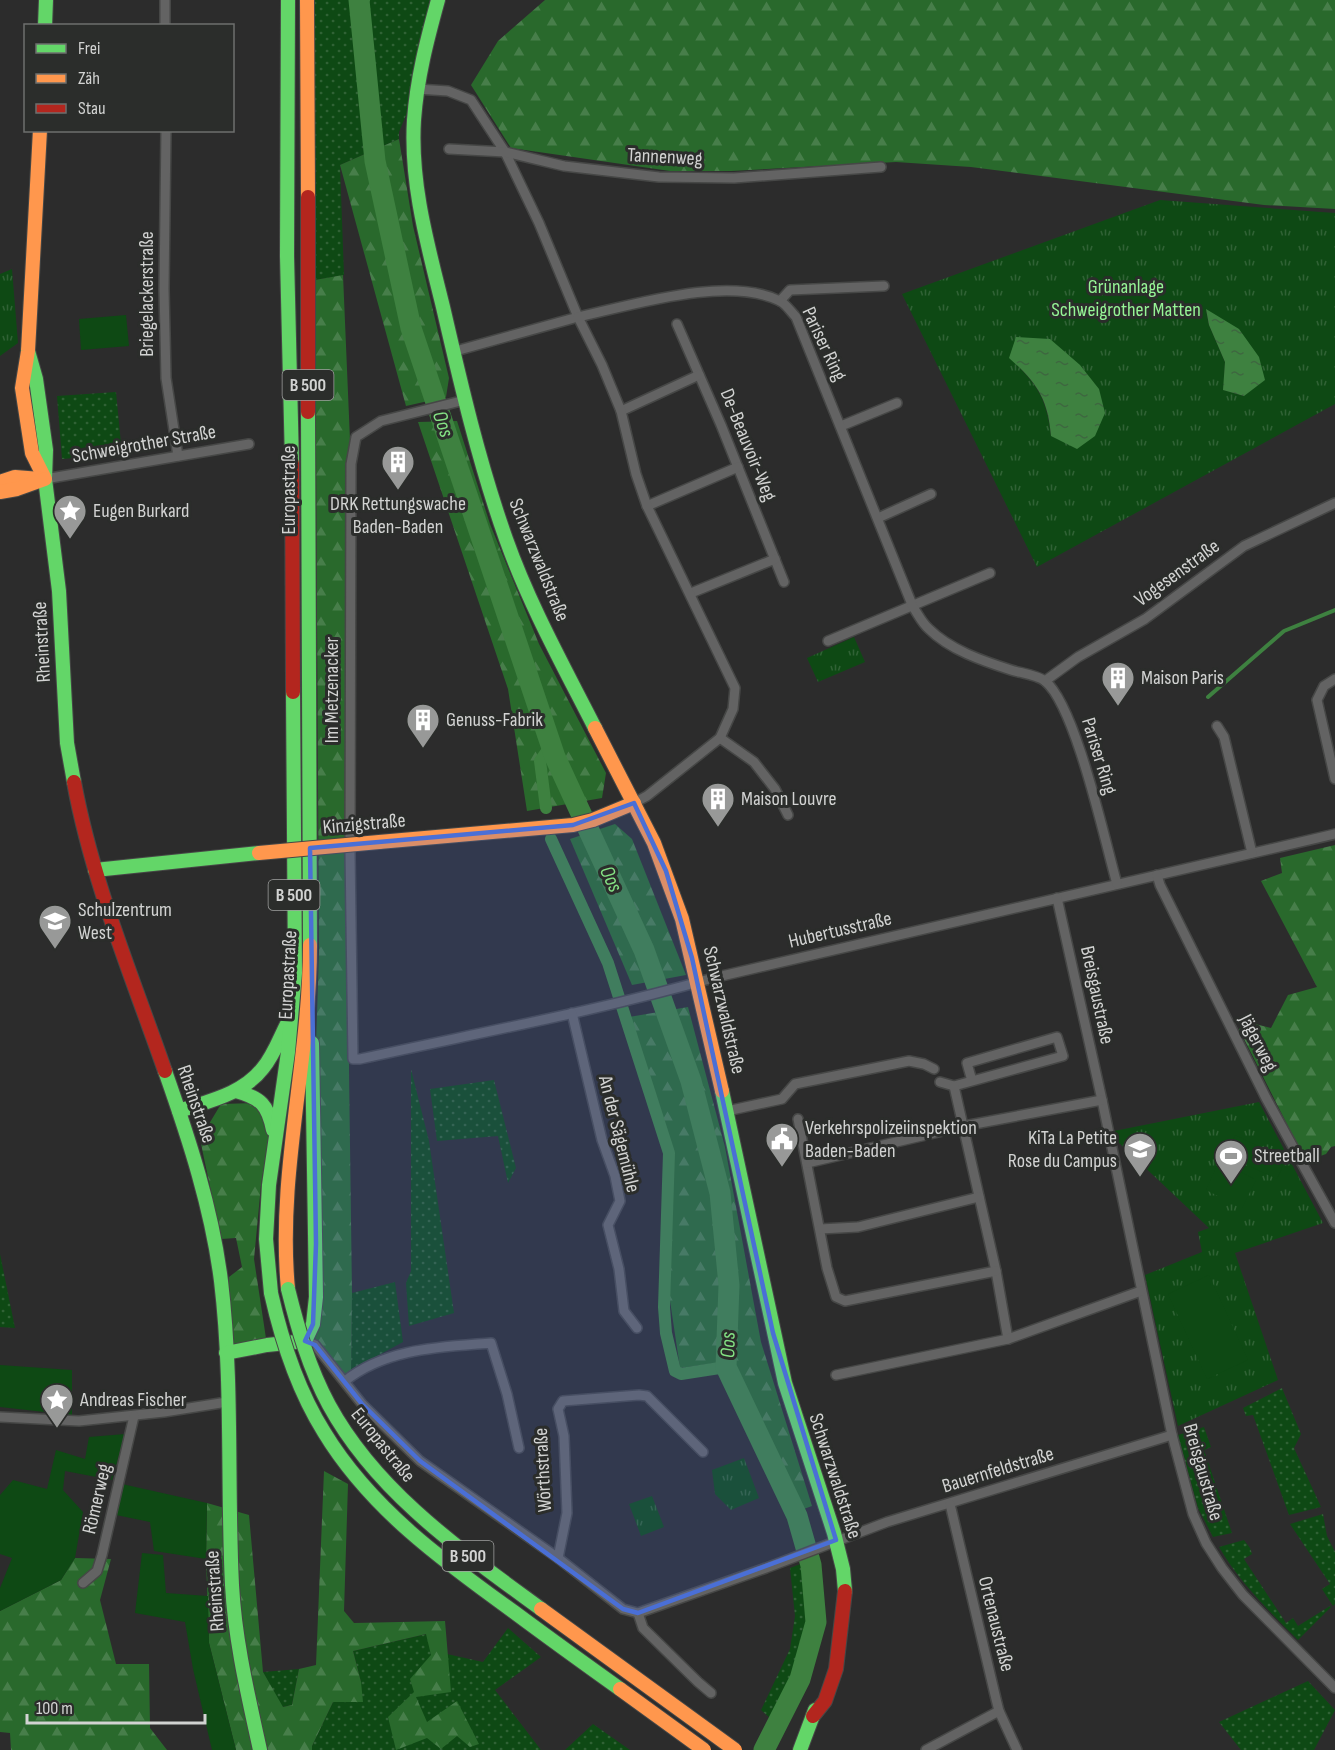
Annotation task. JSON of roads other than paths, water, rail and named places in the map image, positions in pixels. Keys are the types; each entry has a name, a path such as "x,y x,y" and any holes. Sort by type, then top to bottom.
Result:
{"main road":[{"path":"45,0 45,24"},
{"name":"Europastraße","path":"288,0 287,256 292,460 295,973 292,1014 274,1134 265,1222 266,1262 271,1293 285,1348 306,1401 336,1451 373,1495 449,1564 704,1750"},
{"name":"Europastraße","path":"307,0 310,950 303,1053 286,1202 284,1242 288,1289 301,1343 322,1394 351,1441 385,1483 460,1550 735,1750"},
{"name":"Schwarzwaldstraße","path":"438,0 425,42 417,89 414,148 416,185 422,220 465,400 494,501 527,590 569,679 654,843 682,919 727,1111 783,1373 843,1569 845,1589 838,1642 800,1750"},
{"name":"Rheinstraße","path":"40,132 28,351 22,388 32,453 45,479 59,591 67,743 81,819 95,870 179,1111 215,1241 221,1283 226,1353 232,1586 243,1675 260,1750"},
{"path":"0,482 15,477 45,479"},
{"path":"0,492 17,489 45,479"},
{"name":"Kinzigstraße","path":"95,870 259,852 573,825 612,813 634,803"},
{"path":"226,1353 305,1341 313,1324 316,1287 310,950"},
{"path":"179,1111 236,1091 255,1077 263,1067 292,1014"},
{"path":"236,1091 258,1097 264,1102 271,1118 274,1134"}],"street":[{"path":"165,0 165,24"},
{"path":"417,89 448,91 471,100 505,152 539,223 578,317 602,365 621,411 636,474 647,506 735,688 733,709 720,738 647,796 634,803"},
{"name":"Briegelackerstraße","path":"166,132 164,289 166,378 178,456"},
{"name":"Tannenweg","path":"449,149 505,152 564,166 659,177 734,178 881,167"},
{"path":"780,301 790,290 885,286"},
{"name":"Pariser Ring","path":"453,352 578,317 672,297 728,290 754,293 780,301 796,317 913,607 928,629 952,646 996,665 1045,681 1067,714 1086,770 1117,884"},
{"name":"De-Beauvoir-Weg","path":"677,324 784,582"},
{"path":"621,411 699,375"},
{"name":"Im Metzenacker","path":"353,1059 349,803 351,464 356,437 381,421 465,400"},
{"path":"841,426 897,403"},
{"name":"Schweigrother Straße","path":"45,479 249,444"},
{"path":"647,506 738,467"},
{"path":"878,518 931,494"},
{"name":"Vogesenstraße","path":"1045,681 1078,657 1145,619 1244,546 1335,503"},
{"path":"691,593 775,559"},
{"path":"828,641 990,573"},
{"path":"1335,679 1324,686 1317,700 1335,779"},
{"path":"1217,726 1224,737 1252,853"},
{"path":"720,738 754,762 775,789 788,815"},
{"name":"Hubertusstraße","path":"353,1059 671,991 697,982 1335,834"},
{"name":"Jägerweg","path":"1157,875 1228,1025 1307,1176 1335,1223"},
{"name":"Breisgaustraße","path":"1057,898 1172,1435 1193,1514 1206,1543 1222,1568 1262,1616 1335,1688"},
{"name":"An der Sägemühle","path":"572,1013 602,1140 615,1176 620,1201 608,1225 619,1269 624,1311 637,1328"},
{"path":"940,1082 954,1086 1063,1056 1057,1037 967,1063 972,1081"},
{"path":"727,1111 782,1099 795,1084 909,1061 934,1069"},
{"path":"954,1086 996,1271 1008,1339"},
{"path":"807,1163 964,1126 1102,1100"},
{"path":"798,1119 827,1268 836,1297 845,1301 996,1271"},
{"path":"820,1229 858,1227 979,1197"},
{"path":"836,1375 1008,1339 1141,1291"},
{"name":"Wörthstraße","path":"305,1341 315,1345 362,1404 420,1461 558,1558 622,1609 638,1613"},
{"name":"Wörthstraße","path":"345,1381 384,1359 424,1348 491,1343 507,1394 519,1448"},
{"name":"Wörthstraße","path":"558,1558 567,1513 564,1436 558,1410 563,1401 647,1396 703,1452"},
{"path":"0,1417 79,1421 134,1416 227,1402"},
{"name":"Römerweg","path":"83,1583 97,1571 102,1555 134,1416"},
{"name":"Bauernfeldstraße","path":"836,1540 887,1522 1172,1435"},
{"name":"Ortenaustraße","path":"950,1504 999,1711 1017,1750"},
{"path":"711,1693 643,1628 638,1613 836,1540"},
{"path":"926,1750 999,1711"}],"water":[{"path":"1206,309 1239,329 1259,357 1265,380 1244,396 1223,390 1225,362 1209,325"},
{"path":"1016,337 1050,339 1080,365 1099,389 1105,413 1095,436 1077,449 1051,436 1044,401 1027,375 1009,358"}],"waterway":[{"name":"Oos","path":"359,0 375,161 411,328 555,757 644,950 691,1081 720,1193 729,1285 726,1367 797,1516 811,1565 816,1622 800,1679 764,1750"},
{"path":"359,6 368,0"},
{"path":"1208,697 1284,631 1335,610"},
{"path":"546,808 540,761 552,744"},
{"path":"551,839 608,963 669,1153 664,1307 666,1333 675,1371 681,1374 726,1367"}],"place":[{"name":"DRK Rettungswache Baden-Baden","path":"398,491"},
{"name":"Eugen Burkard","path":"70,540"},
{"name":"Maison Paris","path":"1118,707"},
{"name":"Genuss-Fabrik","path":"423,749"},
{"name":"Maison Louvre","path":"718,828"},
{"name":"Schulzentrum West","path":"55,950"},
{"name":"Verkehrspolizeiinspektion Baden-Baden","path":"782,1168"},
{"name":"KiTa La Petite Rose du Campus","path":"1140,1178"},
{"name":"Streetball","path":"1231,1185"},
{"name":"Andreas Fischer","path":"57,1429"}],"park label":[{"name":"Grünanlage Schweigrother Matten","path":"1126,298"}]}
